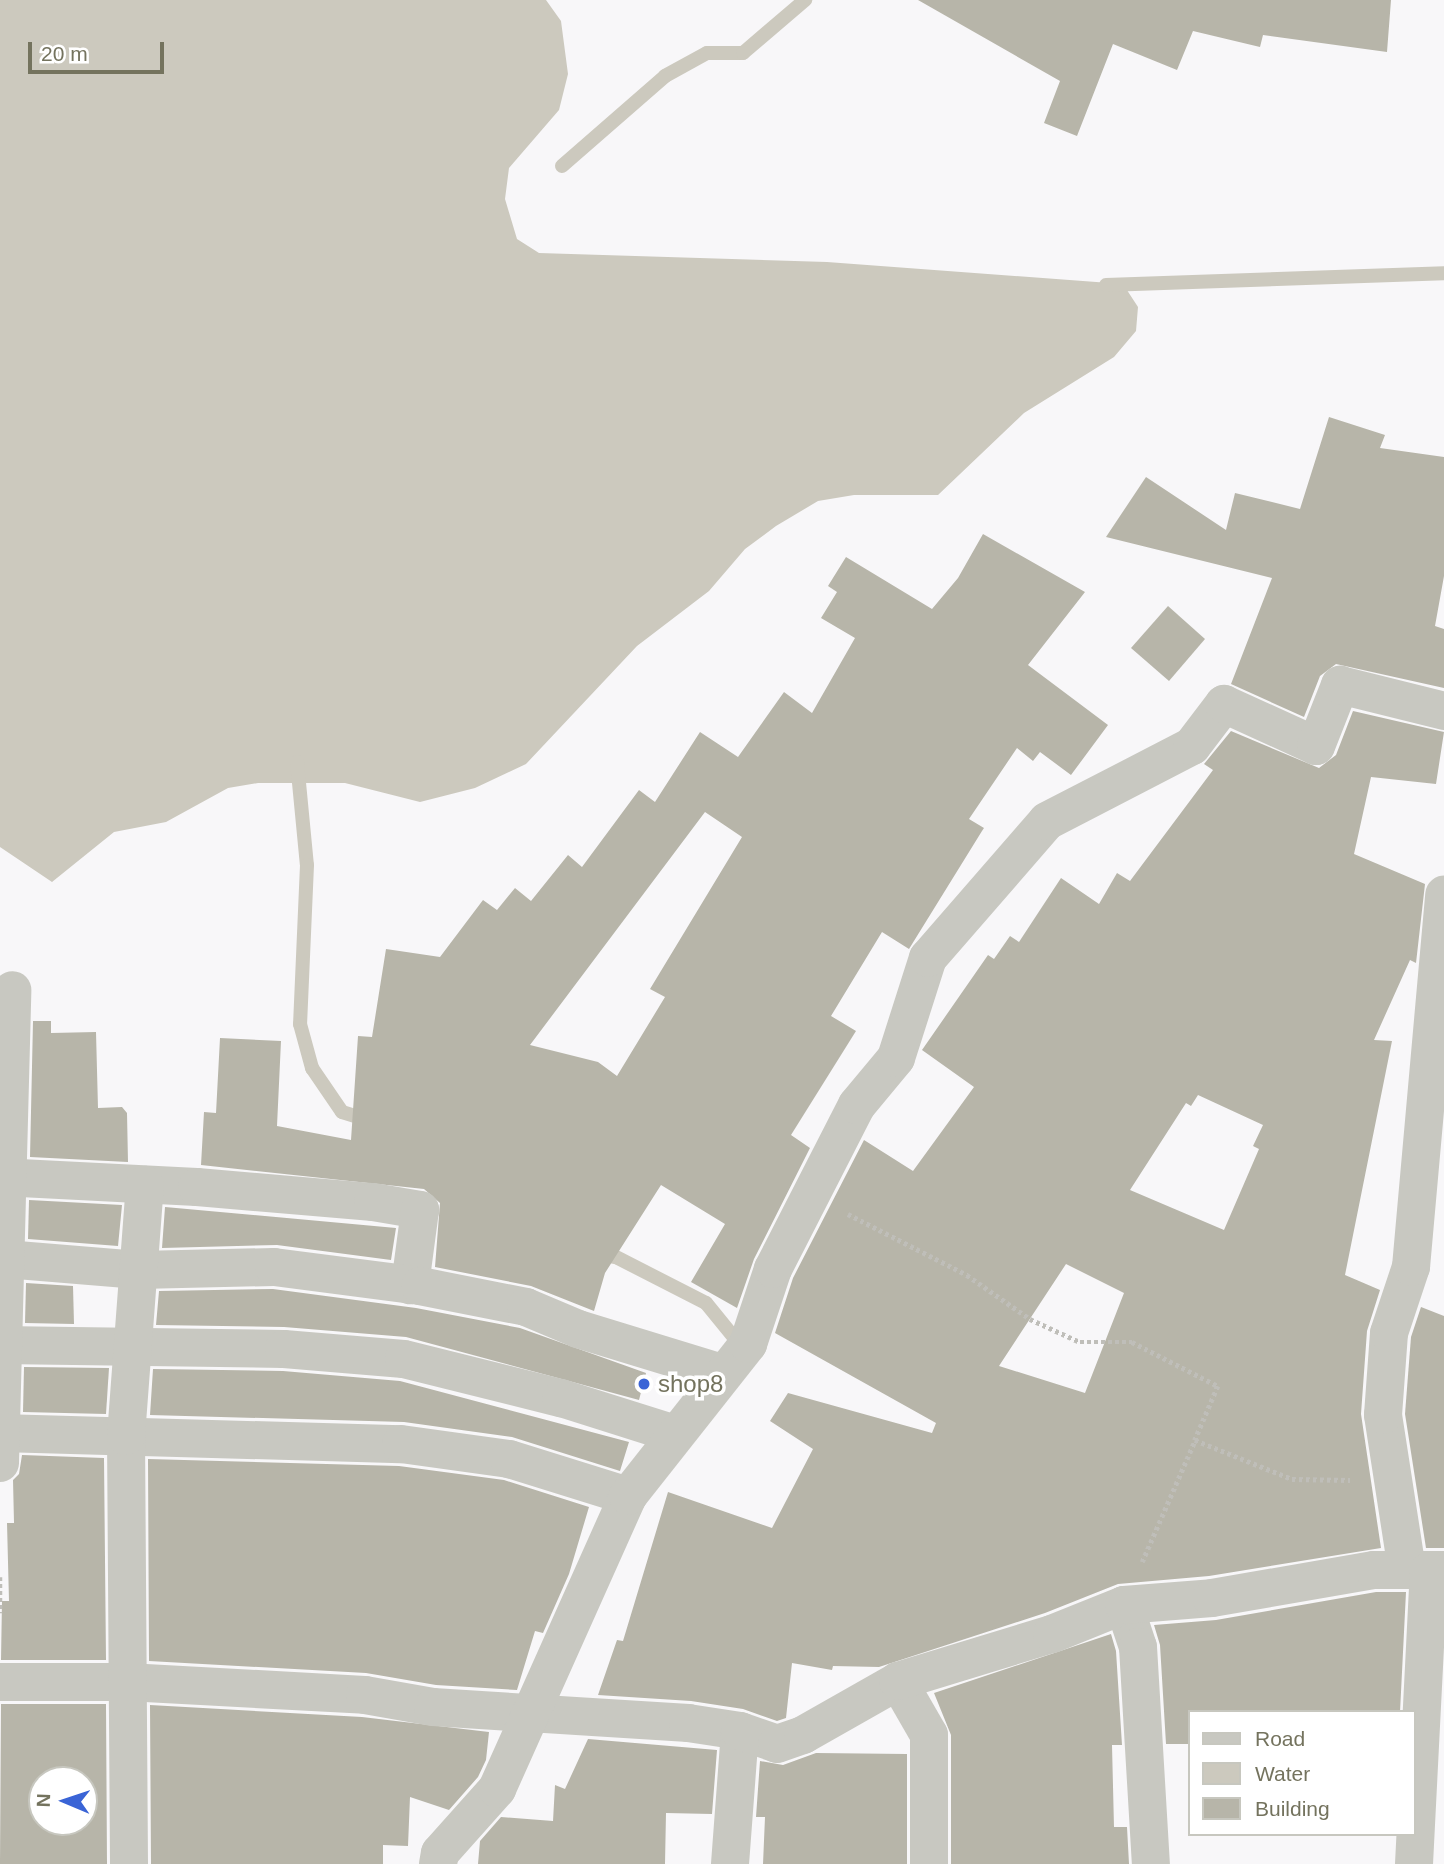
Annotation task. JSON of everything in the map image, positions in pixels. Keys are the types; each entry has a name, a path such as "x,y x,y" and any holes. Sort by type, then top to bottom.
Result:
{"street":[{"path":"438,1864 440,1853 497,1790 533,1716 628,1496 722,1373 748,1344 773,1269 857,1105 896,1058 928,958 1047,821 1192,746 1224,704 1316,746 1340,685 1444,711"},
{"path":"1415,1864 1427,1570 1393,1480 1383,1415 1389,1333 1410,1267 1444,894"},
{"path":"0,1463 5,1259 4,1177 12,990"},
{"path":"4,1177 373,1202 420,1210 411,1285"},
{"path":"129,1864 126,1436 145,1185"},
{"path":"5,1259 139,1270 274,1267 411,1285 526,1307 578,1329 722,1373"},
{"path":"1,1345 133,1349 284,1349 404,1359 561,1398 675,1434"},
{"path":"0,1433 401,1444 509,1460 628,1496"},
{"path":"0,1682 127,1682 365,1695 433,1707 533,1716 688,1723 740,1731 777,1744 803,1735 898,1681 1052,1634 1124,1605 1212,1598 1374,1570 1427,1570"},
{"path":"1124,1605 1138,1647 1151,1864"},
{"path":"898,1681 929,1735 929,1864"},
{"path":"730,1864 740,1731"}],"path":[{"path":"813,1195 967,1275 1030,1319 1080,1342 1132,1342 1218,1386 1124,1605"},
{"path":"1195,1440 1292,1479 1393,1480"},
{"path":"0,1577 0,1613"}],"water":[{"path":"0,0 546,0 561,21 568,74 559,110 509,168 505,199 517,239 539,253 827,262 1123,284 1138,307 1136,331 1114,357 1024,413 938,495 854,495 818,501 776,526 745,549 709,591 637,646 526,764 475,788 420,802 345,783 258,783 228,788 166,822 114,832 52,882 0,847"}],"building":[{"path":"918,0 1391,0 1387,52 1263,35 1260,47 1193,31 1177,70 1113,44 1077,136 1044,123 1060,81"},
{"path":"1329,417 1385,435 1380,448 1444,457 1444,576 1435,626 1444,629 1444,688 1336,664 1320,676 1304,717 1231,684 1272,578 1106,537 1146,477 1226,530 1235,493 1300,509"},
{"path":"983,534 1085,592 1028,665 1108,725 1071,775 1040,752 1033,761 1017,748 969,819 984,828 909,949 882,932 831,1016 856,1031 791,1135 810,1148 754,1259 737,1308 691,1282 725,1224 661,1185 605,1273 594,1311 531,1286 435,1267 440,1203 424,1189 201,1165 204,1112 216,1113 220,1038 281,1041 277,1126 351,1140 358,1036 372,1037 386,949 440,957 483,900 497,910 515,888 531,901 568,855 582,867 639,790 655,802 700,732 738,757 784,692 812,713 855,638 821,618 837,592 828,586 846,557 932,609 958,578","holes":["705,812 742,837 650,989 665,997 617,1076 598,1062 530,1045"]},
{"path":"1168,606 1205,639 1169,681 1131,648"},
{"path":"1353,711 1444,732 1436,784 1371,777 1354,854 1425,884 1416,963 1410,960 1374,1040 1392,1041 1345,1275 1380,1290 1367,1331 1361,1414 1381,1548 1209,1576 1118,1584 1045,1613 879,1667 833,1666 832,1670 792,1663 786,1718 777,1721 743,1709 691,1701 598,1695 617,1640 623,1641 668,1492 772,1528 813,1449 770,1421 788,1393 932,1433 936,1423 775,1333 793,1278 864,1140 913,1171 974,1087 922,1050 988,955 994,959 1010,936 1019,942 1061,878 1099,904 1117,873 1130,881 1213,770 1204,764 1231,731 1319,768 1336,755","holes":["1198,1095 1263,1125 1253,1146 1259,1149 1224,1230 1130,1190 1186,1103 1191,1106","1066,1264 1124,1293 1085,1393 999,1366"]},
{"path":"33,1021 51,1021 51,1033 96,1032 98,1108 122,1107 127,1113 128,1162 30,1157"},
{"path":"29,1200 122,1205 118,1246 28,1239"},
{"path":"165,1207 396,1228 391,1260 277,1245 162,1248"},
{"path":"26,1283 73,1286 74,1324 25,1323"},
{"path":"273,1289 416,1308 520,1328 646,1373 639,1400 406,1337 284,1327 156,1325 159,1291"},
{"path":"1421,1307 1444,1316 1444,1548 1426,1548 1405,1414 1411,1337"},
{"path":"24,1367 109,1368 106,1414 23,1412"},
{"path":"153,1369 283,1371 400,1381 629,1442 620,1471 512,1437 404,1422 150,1415"},
{"path":"22,1455 104,1458 106,1660 1,1660 2,1601 9,1601 7,1523 14,1523 13,1480 19,1474"},
{"path":"148,1459 399,1466 504,1480 589,1507 569,1574 543,1633 535,1631 517,1690 436,1685 366,1673 149,1661"},
{"path":"1376,1592 1406,1592 1400,1710 1188,1710 1188,1744 1166,1744 1160,1645 1154,1625 1216,1620"},
{"path":"1111,1634 1116,1651 1122,1745 1112,1745 1114,1827 1127,1827 1129,1864 951,1864 951,1735 934,1693"},
{"path":"1,1704 106,1704 107,1864 0,1864"},
{"path":"150,1705 362,1717 489,1732 486,1760 478,1777 449,1810 410,1797 408,1846 383,1845 383,1864 151,1864"},
{"path":"588,1739 717,1750 712,1814 666,1813 665,1864 478,1864 480,1841 501,1817 553,1821 555,1785 565,1789"},
{"path":"816,1753 907,1754 907,1864 763,1864 765,1817 756,1817 760,1761 783,1765"}],"waterway":[{"path":"562,166 665,76 707,53 743,53 805,0"},
{"path":"1106,285 1444,273"},
{"path":"297,762 307,865 300,1024 312,1068 342,1112 369,1120"},
{"path":"596,1254 616,1257 706,1303 741,1346"}],"place":[{"name":"shop8","path":"644,1384"}]}
